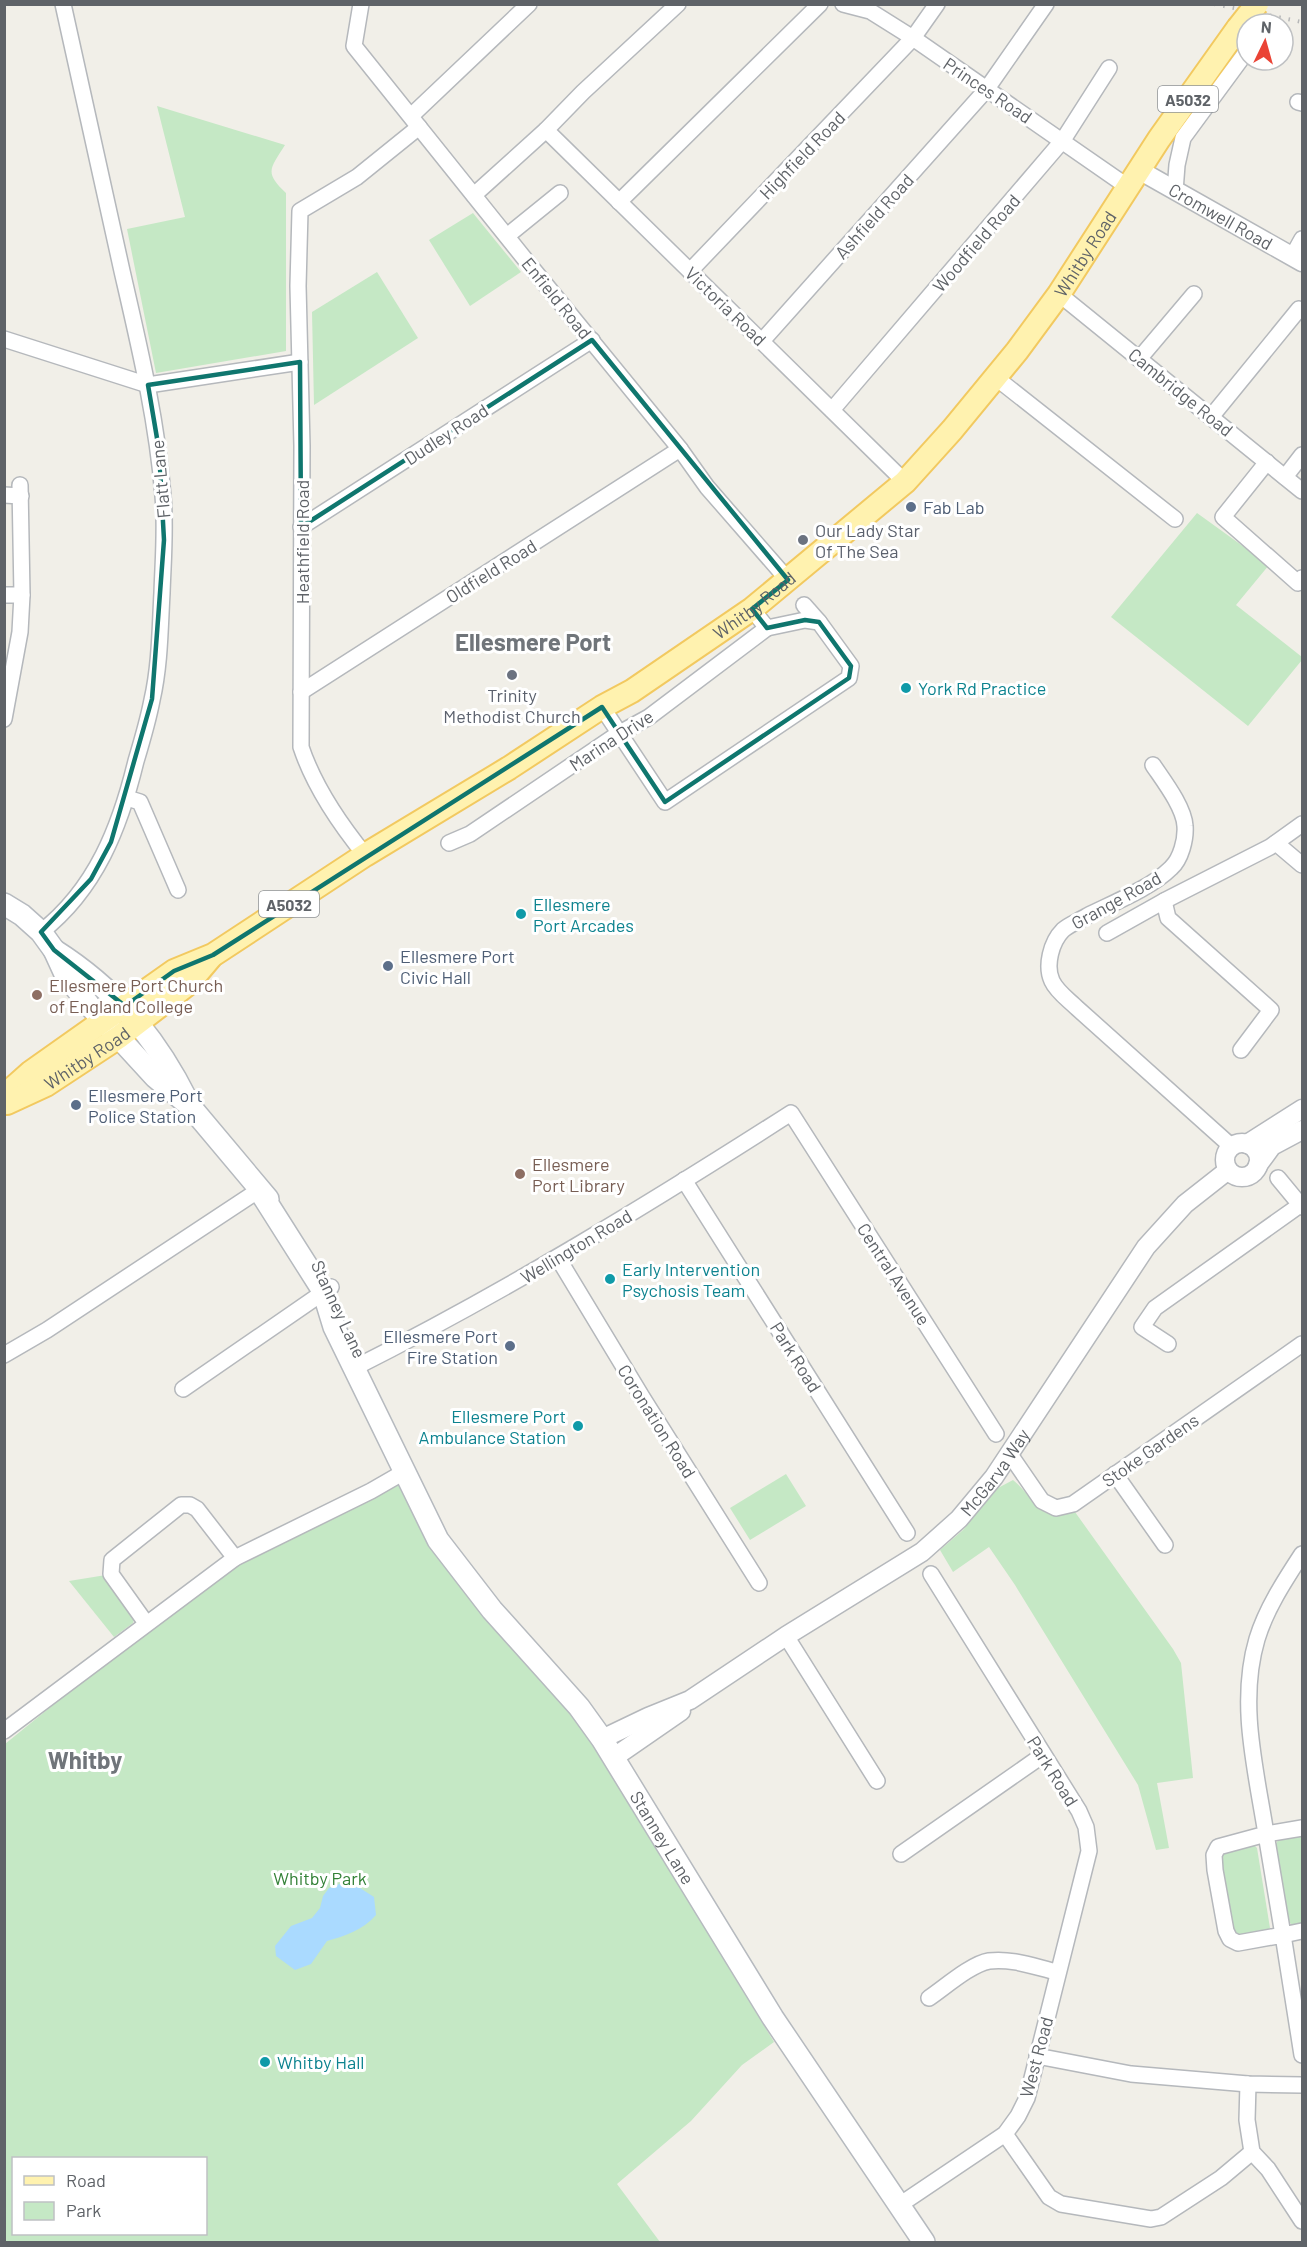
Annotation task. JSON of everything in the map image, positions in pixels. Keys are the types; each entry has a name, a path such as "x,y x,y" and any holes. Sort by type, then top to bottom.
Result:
{"main road":[{"name":"Whitby Road","path":"4,1096 31,1072 104,1020 132,1014 188,984 213,955 365,855 509,768 602,707 632,691 752,609 905,482 952,430 1017,351 1059,294 1159,139 1257,4"},
{"path":"4,904 22,915 41,932 54,950"},
{"name":"Stanney Lane","path":"54,950 79,966 132,1014 169,1064 190,1106"},
{"name":"Stanney Lane","path":"54,950 65,974 88,1005 155,1077 190,1106 260,1190 305,1239 328,1289 334,1327 359,1365 390,1443 438,1540 492,1610 579,1707 602,1740 773,2018 924,2242"},
{"name":"Whitby Road","path":"4,1104 46,1085 119,1037 132,1014"},
{"name":"Stanney Lane","path":"260,1190 282,1226 328,1289"}],"street":[{"name":"Flatt Lane","path":"41,932 55,920 91,879 111,842 127,798 152,699 160,624 164,540 164,498 148,385 63,4"},
{"name":"Enfield Road","path":"361,4 354,46 681,449 716,498 788,580"},
{"path":"415,121 529,4"},
{"path":"474,195 678,4"},
{"path":"619,202 820,4"},
{"name":"Princes Road","path":"843,4 870,11 1063,140 1133,178"},
{"name":"Highfield Road","path":"690,271 913,38 937,4"},
{"name":"Ashfield Road","path":"762,341 986,90 1046,4"},
{"path":"1175,191 1177,165 1183,138 1235,67"},
{"name":"Woodfield Road","path":"832,410 1063,140 1109,68"},
{"name":"Heathfield Road","path":"365,855 349,835 308,769 301,747 300,211 357,177 415,121"},
{"name":"Victoria Road","path":"546,130 905,482"},
{"name":"Cromwell Road","path":"1133,178 1175,191 1297,260"},
{"path":"507,236 560,193"},
{"path":"1297,260 1302,239"},
{"name":"Cambridge Road","path":"1059,294 1302,491"},
{"path":"1139,359 1194,294"},
{"path":"1211,417 1299,309"},
{"path":"4,339 148,385 300,362"},
{"name":"Dudley Road","path":"301,527 592,340"},
{"path":"995,377 1175,519"},
{"name":"Oldfield Road","path":"301,692 681,449"},
{"path":"1285,477 1302,454"},
{"path":"1266,462 1223,517 1298,583 1302,578"},
{"path":"4,495 20,491 22,595 20,632 4,719"},
{"path":"4,595 22,595"},
{"path":"602,707 665,802 849,678 850,666 804,605"},
{"path":"752,609 767,628 805,620 819,622"},
{"name":"Marina Drive","path":"449,843 470,834 618,734 649,717 767,628"},
{"name":"Grange Road","path":"1153,765 1172,793 1185,824 1182,851 1172,867 1155,880 1061,932 1050,956 1051,980 1077,1008 1239,1145"},
{"path":"127,798 140,802 178,890"},
{"path":"1107,933 1276,843 1302,824"},
{"path":"1276,843 1302,865"},
{"path":"1164,901 1168,918 1271,1010 1241,1050"},
{"path":"1302,1109 1225,1154 1227,1171 1240,1178 1246,1177 1256,1170 1272,1146 1302,1130"},
{"name":"Wellington Road","path":"359,1365 457,1315 558,1258 791,1113"},
{"name":"Central Avenue","path":"791,1113 996,1434"},
{"path":"1239,1145 1258,1155 1258,1165"},
{"name":"McGarva Way","path":"602,1740 648,1717 690,1700 786,1636 922,1552 959,1518 994,1477 1146,1247 1185,1204 1227,1171"},
{"path":"1168,1344 1142,1327 1155,1308 1301,1206 1278,1178"},
{"name":"Park Road","path":"684,1180 908,1533"},
{"path":"4,1355 47,1330 260,1190"},
{"name":"Coronation Road","path":"558,1258 759,1583"},
{"path":"183,1389 328,1289"},
{"name":"Stoke Gardens","path":"1009,1453 1042,1501 1056,1508 1073,1504 1302,1344"},
{"path":"4,1731 235,1558 371,1491 404,1472"},
{"path":"1115,1474 1165,1545"},
{"path":"146,1623 111,1574 112,1560 181,1505 190,1505 197,1509 235,1558"},
{"path":"1302,1554 1263,1622 1250,1669 1249,1724 1302,2055"},
{"name":"Park Road","path":"931,1574 1083,1819 1089,1839 1089,1851"},
{"path":"786,1636 877,1781"},
{"name":"McGarva Way","path":"613,1758 677,1715 690,1700"},
{"path":"901,1854 1043,1755"},
{"path":"1302,1828 1266,1834 1218,1847 1214,1855 1219,1895 1226,1931 1230,1939 1238,1943 1302,1931"},
{"name":"West Road","path":"898,2206 1005,2134 1018,2116 1027,2098 1089,1851"},
{"path":"929,1998 988,1961 1015,1961 1057,1972"},
{"path":"1038,2056 1131,2074 1248,2084 1302,2085"},
{"path":"1248,2084 1247,2120 1252,2152 1268,2169 1302,2221"},
{"path":"1005,2134 1049,2197 1061,2204 1152,2219 1161,2217 1221,2178 1252,2152"}],"highlighted area":[{"path":"592,340 788,580 752,609 767,628 805,620 819,622 851,666 849,678 665,802 602,707 213,955 174,971 125,1006 54,950 41,932 91,879 111,842 152,699 164,540 159,450 148,385 300,362 301,527"}],"green space":[{"path":"157,106 285,145 273,165 272,175 286,193 286,351 156,373 127,229 185,217"},
{"path":"473,213 521,272 470,306 429,240"},
{"path":"377,272 418,338 314,405 312,312"},
{"path":"1197,513 1269,565 1236,605 1302,657 1302,660 1248,726 1111,617"},
{"path":"786,1474 806,1506 750,1540 730,1508"},
{"path":"1013,1480 1045,1512 1062,1515 1075,1512 1181,1663 1193,1778 1157,1783 1169,1848 1156,1850 1138,1785 1015,1585 989,1547 953,1572 940,1550 963,1530 998,1488"},
{"name":"Whitby Park","path":"401,1484 568,1703 774,2042 742,2065 691,2121 617,2184 660,2242 5,2242 5,1744 154,1623 241,1562"},
{"path":"106,1575 135,1615 133,1623 114,1637 69,1581"},
{"path":"1302,1834 1302,1927 1293,1927 1288,1920 1275,1845 1279,1839"},
{"path":"1254,1845 1257,1848 1270,1928 1257,1934 1234,1935 1218,1858 1221,1852 1239,1846"}],"water":[{"path":"342,1883 360,1888 374,1897 376,1915 347,1935 327,1941 311,1964 295,1970 276,1956 275,1946 291,1926 312,1918 320,1908 323,1896 329,1888"}],"railway":[{"path":"1214,4 1302,22"}],"place":[{"name":"Fab Lab","path":"911,507"},
{"name":"Our Lady Star Of The Sea","path":"803,540"},
{"name":"Trinity Methodist Church","path":"512,675"},
{"name":"York Rd Practice","path":"906,688"},
{"name":"Ellesmere Port Arcades","path":"521,914"},
{"name":"Ellesmere Port Civic Hall","path":"388,966"},
{"name":"Ellesmere Port Church of England College","path":"37,995"},
{"name":"Ellesmere Port Police Station","path":"76,1105"},
{"name":"Ellesmere Port Library","path":"520,1174"},
{"name":"Early Intervention Psychosis Team","path":"610,1279"},
{"name":"Ellesmere Port Fire Station","path":"510,1346"},
{"name":"Ellesmere Port Ambulance Station","path":"578,1426"},
{"name":"Whitby Hall","path":"265,2062"}],"district":[{"name":"Ellesmere Port","path":"533,641"},
{"name":"Whitby","path":"85,1759"}]}
